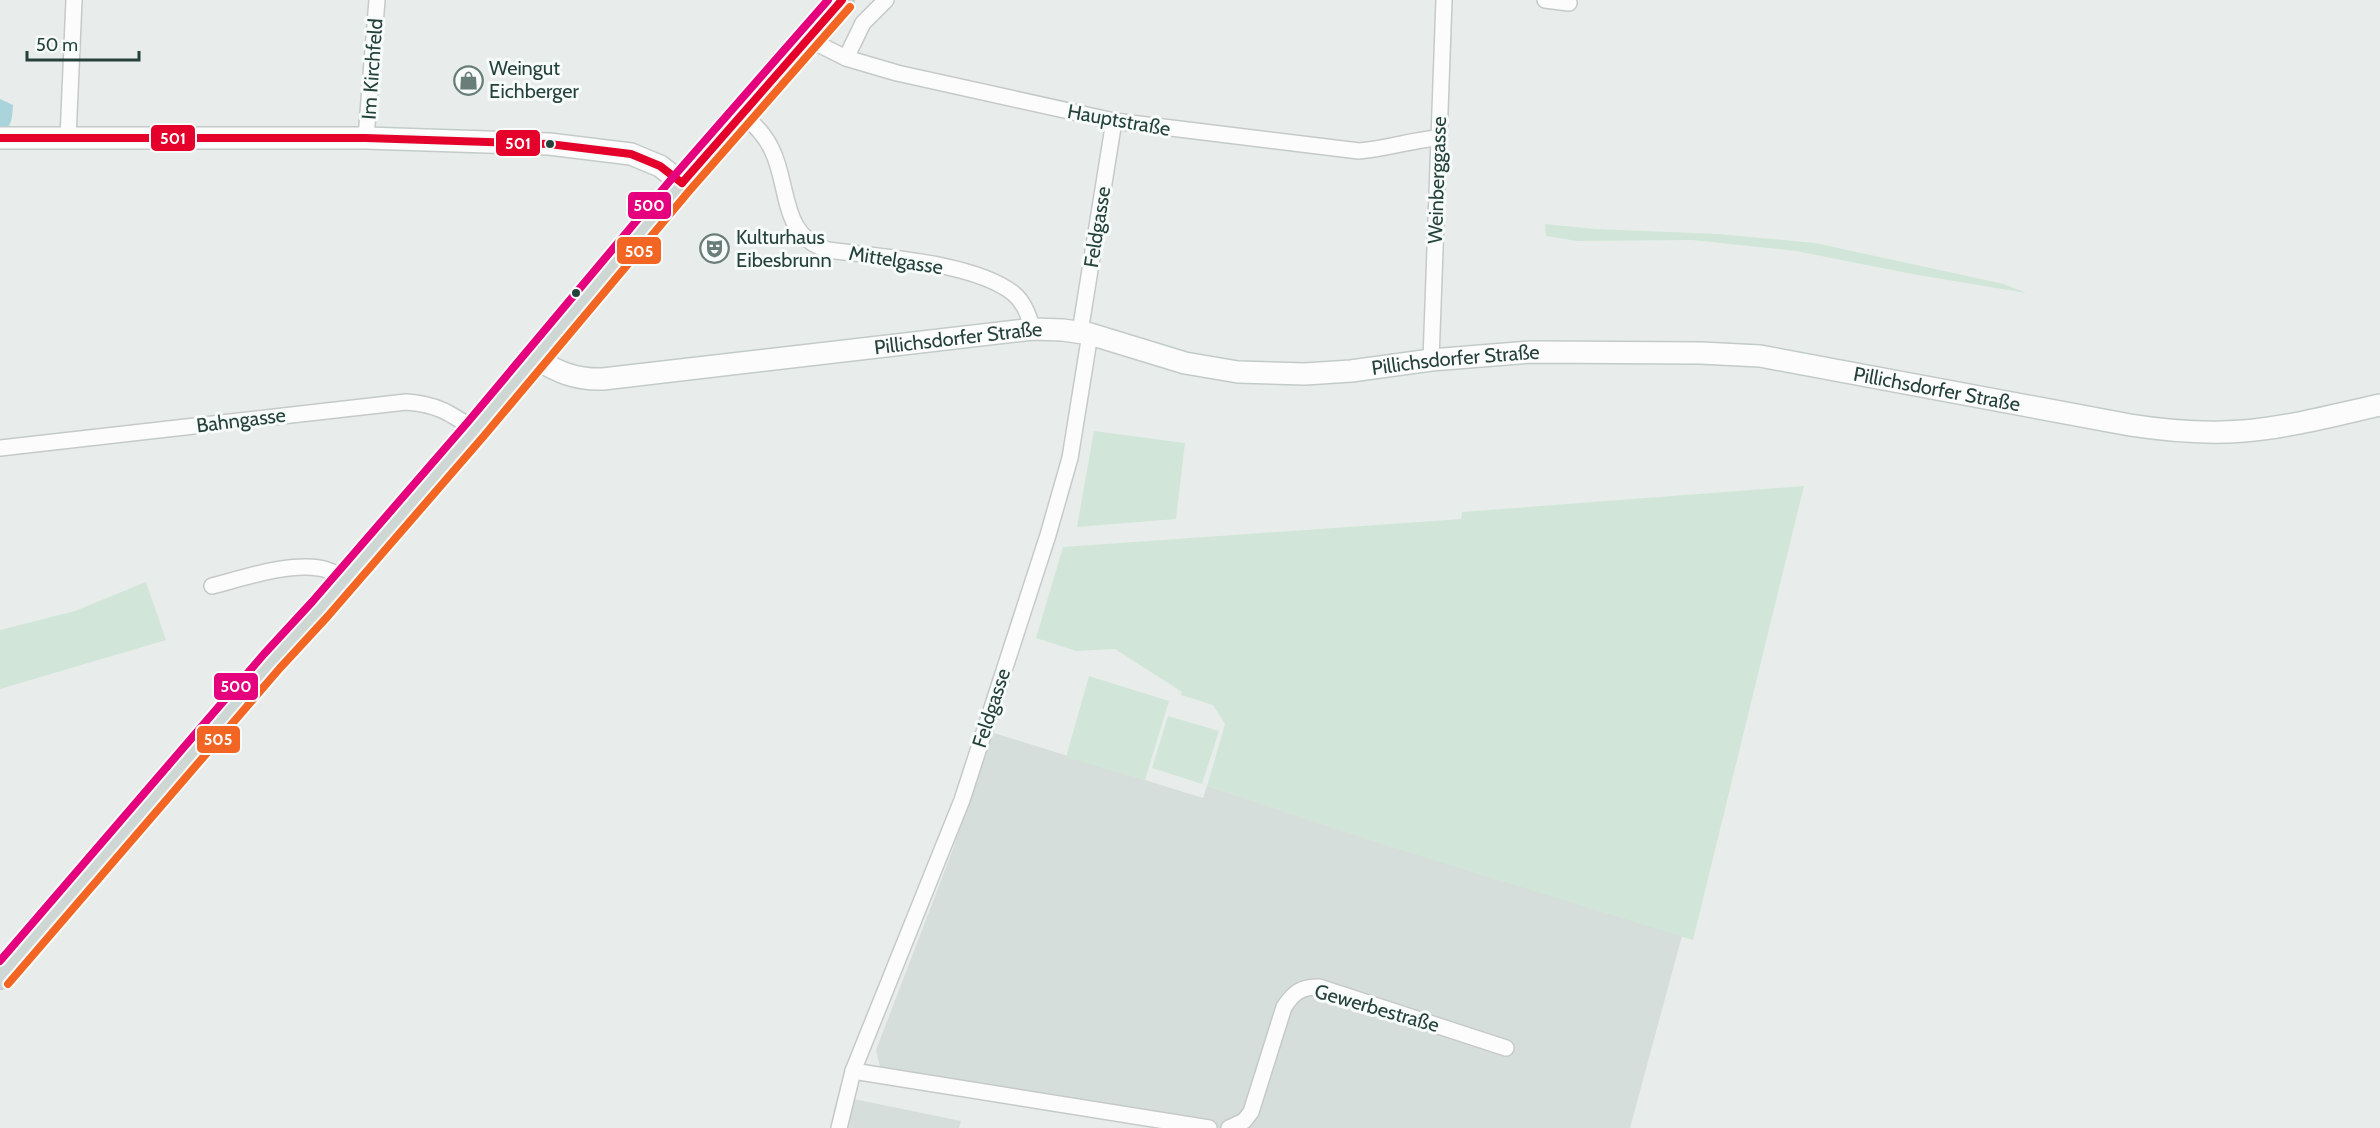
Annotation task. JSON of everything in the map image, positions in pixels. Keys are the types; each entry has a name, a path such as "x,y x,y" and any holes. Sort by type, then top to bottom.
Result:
{"main road":[{"path":"0,977 475,430 682,183 842,0"},
{"path":"0,138 366,138 493,141 615,150 660,166 682,183"},
{"name":"Pillichsdorfer Straße","path":"535,358 568,375 588,380 1033,329 1085,333 1185,363 1238,372 1327,372 1497,354 1561,352 1701,353 1760,356 2130,425 2184,432 2245,431 2380,405"}],"street":[{"path":"68,138 74,0"},
{"name":"Im Kirchfeld","path":"366,138 377,0"},
{"path":"846,58 863,23 886,0"},
{"name":"Weinberggasse","path":"1431,360 1444,0"},
{"path":"1545,0 1569,3"},
{"name":"Hauptstraße","path":"808,39 846,58 952,87 1114,121 1359,151 1380,150 1415,139 1438,138"},
{"name":"Mittelgasse","path":"742,114 766,139 782,177 794,224 812,245 828,250 933,265 994,281 1014,294 1025,306 1033,329"},
{"name":"Feldgasse","path":"838,1128 853,1071 962,800 1048,534 1070,458 1114,121"},
{"name":"Bahngasse","path":"0,448 400,402 434,405 475,430"},
{"path":"212,586 255,575 303,568 321,568 346,578"},
{"name":"Gewerbestraße","path":"1229,1128 1244,1122 1251,1112 1284,1007 1292,994 1305,987 1320,987 1506,1048"},
{"path":"853,1071 1209,1128"}],"shaded area":[{"path":"991,732 1203,798 1207,786 1682,936 1630,1128 1216,1128 1195,1118 880,1067 876,1050 953,849"},
{"path":"854,1099 961,1121 959,1128 847,1128"}],"green space":[{"path":"1545,224 1596,229 1718,234 1815,243 2004,284 2026,293 1796,251 1692,240 1577,241 1546,236"},
{"path":"1094,431 1185,443 1176,519 1077,527"},
{"path":"1804,486 1693,940 1388,846 1207,786 1225,724 1213,705 1181,695 1182,692 1115,649 1076,651 1036,638 1063,547 1461,519 1462,512"},
{"path":"146,582 166,640 0,689 0,630 75,611"},
{"path":"1089,676 1169,701 1145,780 1066,757"},
{"path":"1168,716 1219,731 1202,784 1152,768"}],"water":[{"path":"0,99 13,105 10,125 0,130"}],"transit line":[{"name":"500","path":"0,961 264,654 467,423 674,176 828,0"},
{"name":"501","path":"682,183 842,0"},
{"name":"505","path":"8,984 280,668 483,437 690,190 850,7"},
{"name":"501","path":"0,138 366,138 549,144 631,154 660,166 682,183"}],"place":[{"name":"Weingut Eichberger","path":"468,80"},
{"name":"Kulturhaus Eibesbrunn","path":"715,248"}]}
